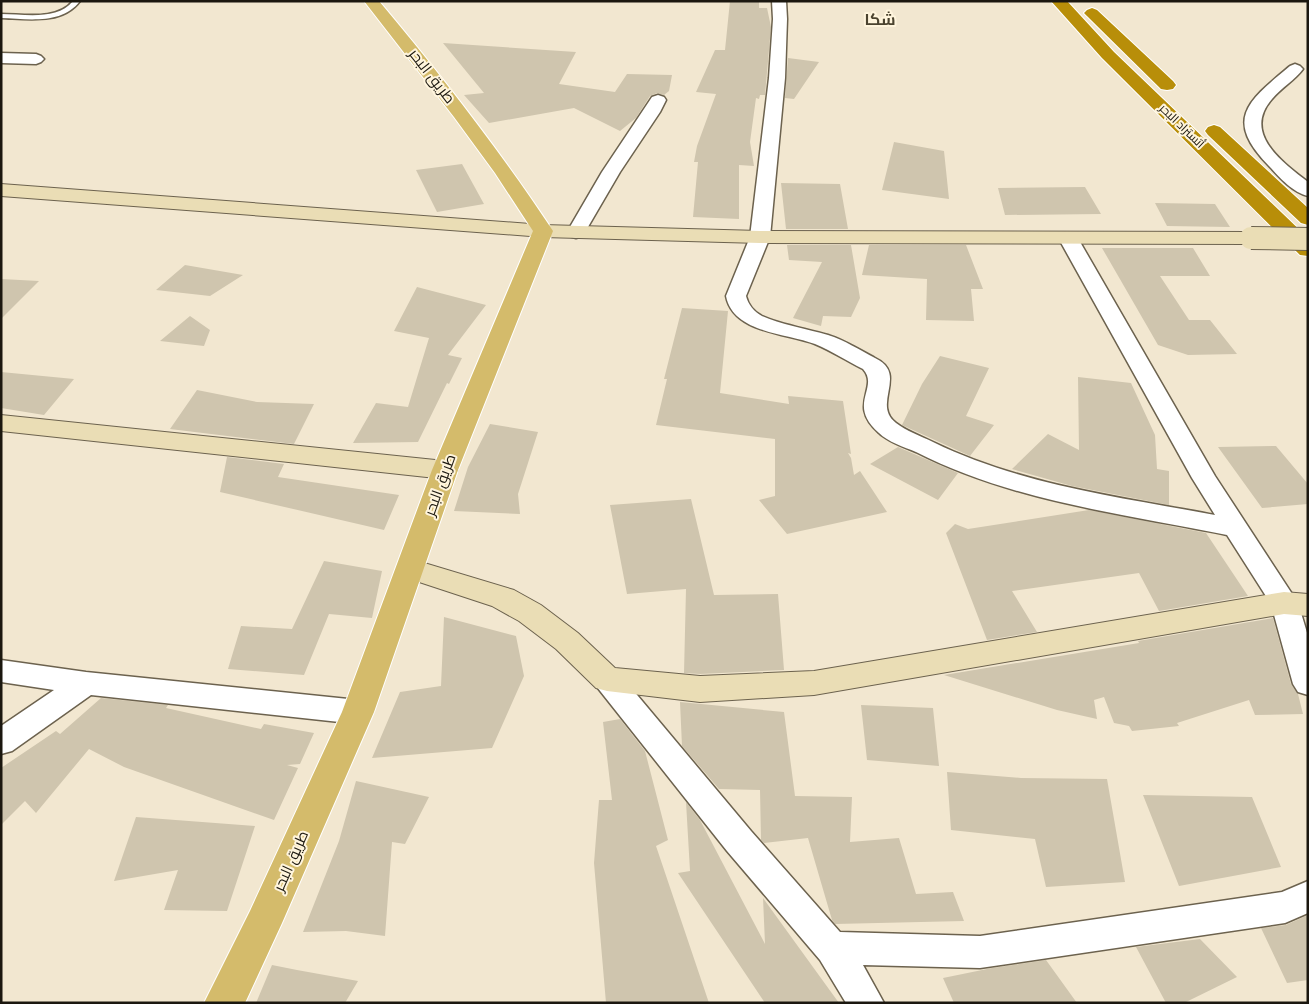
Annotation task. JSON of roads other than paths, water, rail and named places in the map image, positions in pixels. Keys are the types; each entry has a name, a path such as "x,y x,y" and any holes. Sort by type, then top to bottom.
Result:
{"highway":[{"name":"أتستراد البحر","path":"1058,1 1108,55 1308,250"},
{"name":"أتستراد البحر","path":"1080,1 1180,98"},
{"name":"أتستراد البحر","path":"1201,119 1308,219"}],"main road":[{"name":"طريق البحر","path":"224,1003 263,923 358,712 445,470 543,232 517,189 466,120 371,1"},
{"path":"4,193 543,232 760,237 1308,239"},
{"path":"1,422 445,470"},
{"path":"411,569 503,598 530,613 567,642 608,679 700,689 814,683 1296,604"}],"street":[{"path":"779,1 776,54 777,78 760,237 736,296 738,306 754,320 823,340 871,364 879,373 880,382 874,405 877,417 888,429 942,456 1028,487 1236,528"},
{"path":"1,58 36,59"},
{"path":"1295,69 1274,88 1252,115 1252,127 1254,138 1263,149 1280,167 1308,191"},
{"path":"576,232 611,172 652,112 658,100"},
{"path":"1069,239 1200,470 1236,528 1296,604 1308,684"},
{"path":"1,671 86,683 358,712"},
{"path":"608,679 739,841 832,948 866,1003"},
{"path":"1,742 86,683"},
{"path":"832,948 980,952 1285,907 1308,896"}],"lane":[{"path":"1,16 32,17 54,14 69,11 77,1"}],"district":[{"name":"شكا","path":"880,19"}]}
